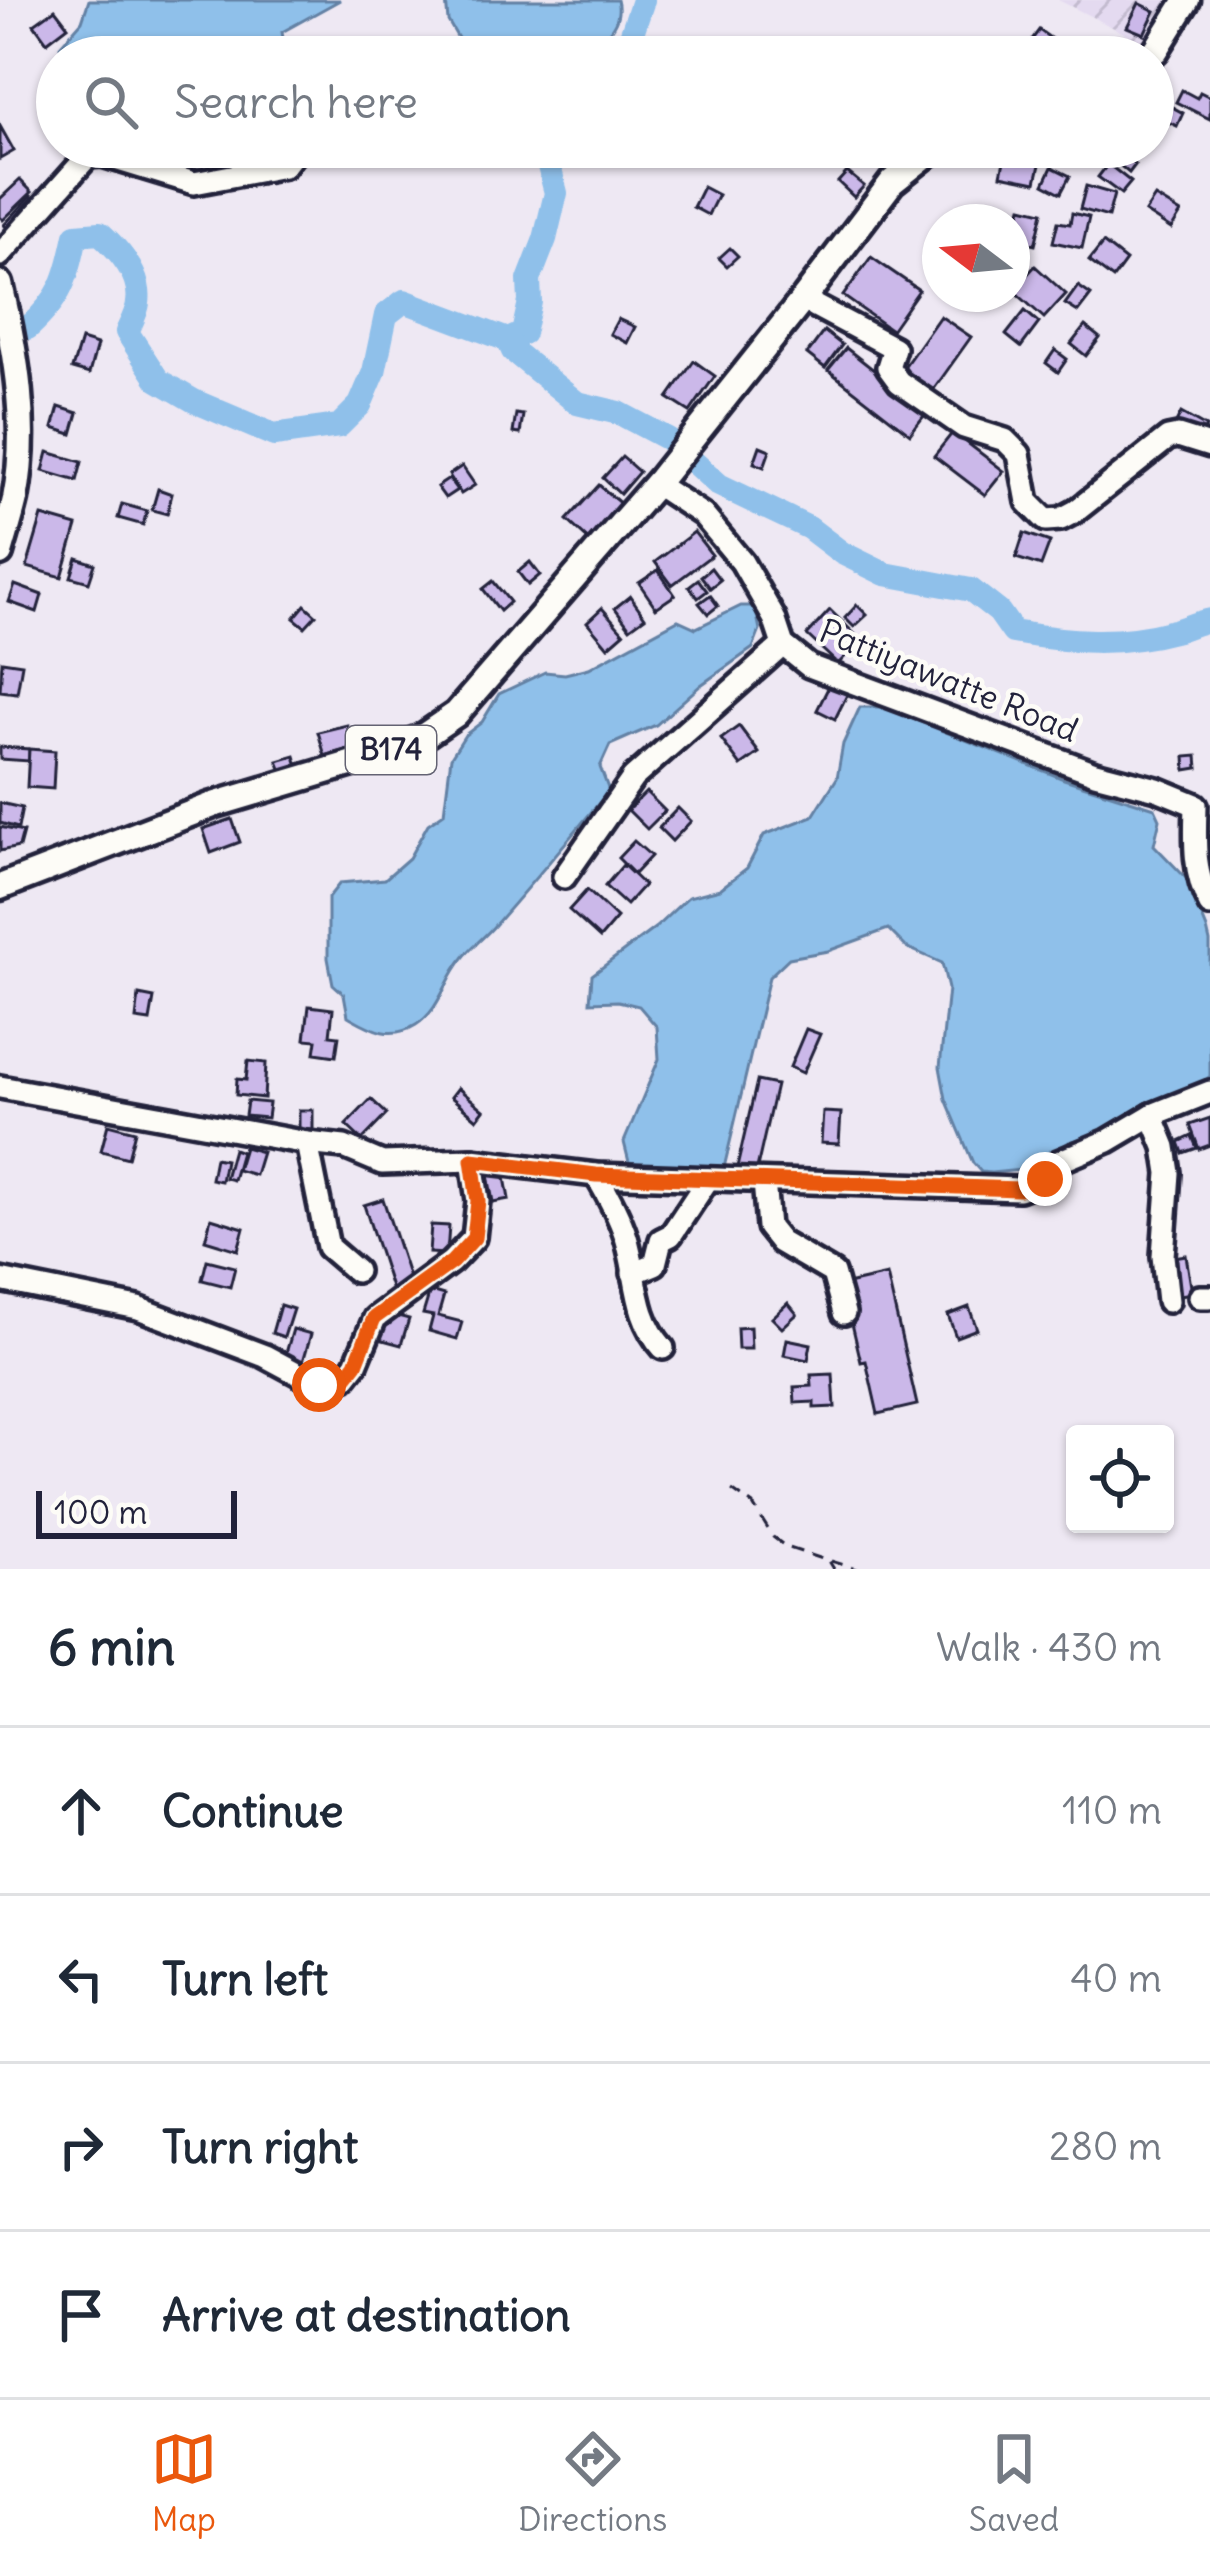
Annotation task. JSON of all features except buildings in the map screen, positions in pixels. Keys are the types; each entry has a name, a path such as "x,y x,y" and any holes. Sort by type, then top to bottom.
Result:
{"main road":[{"path":"1165,36 1187,0"},
{"name":"B174","path":"0,887 213,805 370,758 421,738 456,714 658,482 892,182 910,168"},
{"path":"0,553 15,497 21,432 17,371 1,289"}],"street":[{"path":"0,255 77,168"},
{"path":"146,168 194,183 273,168"},
{"path":"805,297 894,348 888,367 899,382 964,427 1005,440 1019,454 1028,502 1046,520 1076,511 1168,438 1178,436 1210,446"},
{"name":"Pattiyawatte Road","path":"658,482 703,515 742,562 774,619 782,646 809,666 1095,773 1203,802 1195,850 1210,904"},
{"path":"564,877 634,778 782,646"},
{"path":"0,1087 344,1147 382,1162 472,1160 596,1175 1019,1189 1045,1179 1058,1162 1108,1141 1151,1115 1210,1092"},
{"path":"1151,1115 1165,1147 1168,1173 1163,1256 1168,1301"},
{"path":"308,1143 328,1247 356,1271"},
{"path":"0,1280 138,1308 266,1356 319,1385 345,1378 356,1364 374,1318 452,1262 474,1238 478,1201 472,1160"},
{"path":"596,1175 626,1238 640,1311 662,1348"},
{"path":"676,1178 679,1223"},
{"path":"633,1273 655,1264 662,1240 671,1235 708,1179"},
{"path":"764,1181 768,1227 781,1242 832,1273 844,1313"}],"path":[{"path":"732,1490 753,1505 772,1538 786,1547 857,1569"},
{"path":"830,1561 834,1569"}],"shaded area":[{"path":"1058,0 1176,0 1156,36 1130,36"}],"water":[{"path":"89,0 340,0 282,32 283,36 69,36 82,21"},
{"path":"446,0 617,0 618,9 605,36 457,36 448,21"},
{"path":"741,606 755,606 760,630 753,648 656,725 610,745 600,767 609,791 463,958 424,1018 407,1030 389,1033 348,1016 344,994 333,984 328,958 328,898 340,883 385,879 409,858 428,824 444,813 451,757 499,694 545,672 565,674 589,668 678,620 696,628"},
{"path":"860,707 883,707 1064,779 1155,808 1160,819 1154,845 1186,878 1210,942 1210,1076 1201,1085 1148,1102 1095,1136 1069,1142 1032,1169 981,1172 946,1099 940,1067 948,989 942,963 906,947 888,929 828,951 789,958 769,977 723,1172 677,1171 629,1162 624,1142 659,1059 657,1027 639,1006 590,1002 592,975 688,897 720,889 747,868 764,835 813,816 837,778 843,744"}],"waterway":[{"path":"631,36 643,0"},
{"path":"0,328 28,328 61,286 76,235 100,233 133,273 138,303 127,332 158,380 274,435 339,426 360,405 374,372 386,315 404,301 508,340 523,333 529,280 556,193 549,168"},
{"path":"508,340 513,351 577,403 619,413 668,439 719,485 809,528 842,553 885,574 971,590 999,612 1013,632 1113,641 1154,636 1210,620"}],"route":[{"path":"319,1385 345,1378 356,1364 374,1318 452,1262 474,1238 478,1201 472,1160 596,1175 764,1181 1019,1189 1045,1179"}]}
